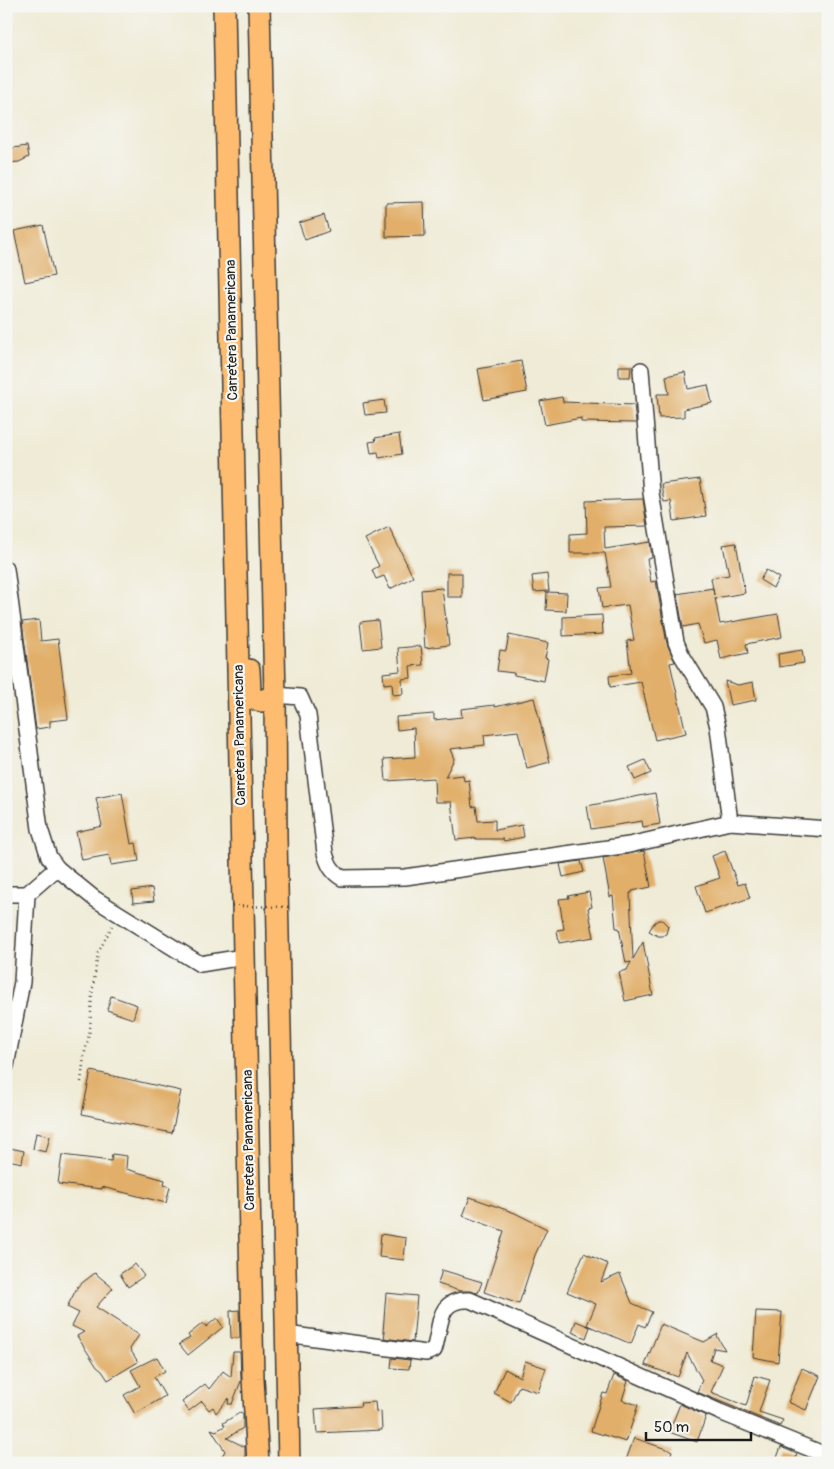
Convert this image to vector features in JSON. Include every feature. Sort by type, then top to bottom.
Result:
[{"type":"highway","name":"Carretera Panamericana","points":[[224,6],[253,1379],[258,1463]]},
{"type":"highway","points":[[259,6],[290,1463]]},
{"type":"highway","points":[[235,536],[242,567],[251,696],[258,701],[275,695]]},
{"type":"highway","points":[[239,733],[244,711],[252,706],[260,706],[264,722],[266,806],[269,821],[276,837]]},
{"type":"street","points":[[641,370],[651,493],[676,642],[681,654],[713,707],[718,727],[730,822]]},
{"type":"street","points":[[6,569],[40,829],[49,857],[57,868],[95,899],[200,964],[244,957]]},
{"type":"street","points":[[275,695],[300,697],[308,715],[325,852],[328,864],[342,878],[405,877],[629,846],[730,822],[828,829]]},
{"type":"street","points":[[6,894],[27,894],[57,868]]},
{"type":"street","points":[[6,1066],[22,982],[27,894]]},
{"type":"street","points":[[286,1334],[426,1354],[434,1350],[443,1310],[451,1302],[470,1300],[720,1412],[828,1456]]},
{"type":"path","points":[[232,906],[290,906]]},
{"type":"path","points":[[81,1082],[90,1030],[92,994],[98,953],[118,913]]},
{"type":"building","points":[[27,146],[29,157],[19,162],[6,163],[6,149]]},
{"type":"building","points":[[424,202],[425,236],[386,237],[386,203]]},
{"type":"building","points":[[324,215],[329,231],[305,240],[299,223]]},
{"type":"building","points":[[43,225],[54,276],[25,282],[14,231]]},
{"type":"building","points":[[521,361],[527,392],[484,400],[478,369]]},
{"type":"building","points":[[619,366],[631,366],[630,377],[619,377]]},
{"type":"building","points":[[685,372],[688,389],[708,385],[712,403],[684,409],[684,417],[659,418],[657,394],[669,394],[666,376]]},
{"type":"building","points":[[562,397],[563,402],[634,405],[636,423],[581,422],[581,418],[545,425],[540,401]]},
{"type":"building","points":[[384,400],[386,413],[365,415],[363,403]]},
{"type":"building","points":[[399,434],[402,454],[379,458],[378,452],[371,453],[369,442],[376,441],[375,438]]},
{"type":"building","points":[[700,479],[706,516],[674,521],[671,501],[664,502],[661,484]]},
{"type":"building","points":[[643,499],[647,526],[604,527],[605,549],[650,542],[652,558],[647,559],[651,582],[656,581],[667,644],[675,662],[670,663],[686,733],[655,740],[641,682],[610,687],[609,676],[631,673],[627,641],[634,640],[628,605],[602,608],[599,588],[611,587],[605,553],[570,553],[570,534],[587,533],[586,501]]},
{"type":"building","points":[[389,527],[413,577],[390,589],[384,576],[376,579],[372,570],[379,566],[365,539]]},
{"type":"building","points":[[736,543],[745,593],[715,598],[720,624],[778,614],[782,637],[746,644],[748,653],[721,659],[717,640],[704,643],[698,624],[683,627],[677,594],[713,588],[711,578],[729,575],[723,545]]},
{"type":"building","points":[[766,570],[779,578],[773,588],[760,580]]},
{"type":"building","points":[[447,573],[462,573],[462,597],[447,597]]},
{"type":"building","points":[[547,574],[549,591],[534,592],[532,576]]},
{"type":"building","points":[[442,588],[449,645],[425,648],[421,590]]},
{"type":"building","points":[[547,592],[567,593],[566,611],[546,610]]},
{"type":"building","points":[[602,615],[603,634],[563,636],[563,617]]},
{"type":"building","points":[[39,620],[41,641],[58,639],[68,719],[50,721],[50,727],[36,729],[22,622]]},
{"type":"building","points":[[378,620],[381,647],[363,649],[360,622]]},
{"type":"building","points":[[509,635],[548,643],[545,658],[548,659],[544,681],[514,675],[514,673],[497,671],[500,650],[506,651]]},
{"type":"building","points":[[421,646],[423,665],[410,666],[411,678],[402,679],[403,694],[393,695],[392,683],[384,684],[383,673],[400,671],[398,648]]},
{"type":"building","points":[[802,650],[804,663],[779,667],[778,654]]},
{"type":"building","points":[[725,681],[738,685],[753,682],[756,700],[730,705]]},
{"type":"building","points":[[534,698],[550,762],[527,768],[518,731],[484,735],[485,745],[450,749],[454,759],[445,777],[463,775],[464,781],[469,780],[472,807],[476,806],[478,821],[495,820],[495,830],[522,825],[524,837],[504,841],[503,839],[476,838],[456,840],[451,802],[435,802],[434,778],[386,781],[384,759],[415,757],[414,728],[397,730],[396,717],[434,714],[434,720],[462,717],[461,709],[495,705],[495,707]]},
{"type":"building","points":[[645,760],[651,773],[635,780],[629,767]]},
{"type":"building","points":[[122,793],[131,844],[136,843],[139,861],[111,865],[109,855],[82,860],[76,832],[102,826],[96,798]]},
{"type":"building","points":[[655,793],[660,824],[643,827],[642,821],[591,829],[587,806]]},
{"type":"building","points":[[644,851],[651,887],[630,893],[633,959],[643,942],[653,995],[625,1001],[619,972],[627,970],[631,962],[626,963],[619,928],[616,928],[613,896],[610,897],[603,858]]},
{"type":"building","points":[[725,851],[738,885],[745,883],[750,898],[705,913],[696,886],[720,878],[712,856]]},
{"type":"building","points":[[581,861],[584,872],[563,877],[560,864]]},
{"type":"building","points":[[152,888],[154,901],[133,903],[132,891]]},
{"type":"building","points":[[589,892],[592,907],[588,908],[594,937],[559,943],[557,930],[564,929],[559,899]]},
{"type":"building","points":[[658,920],[662,920],[668,926],[666,934],[662,936],[649,931]]},
{"type":"building","points":[[111,996],[137,1005],[133,1019],[107,1010]]},
{"type":"building","points":[[91,1071],[181,1091],[172,1133],[82,1114]]},
{"type":"building","points":[[36,1133],[50,1136],[46,1152],[33,1149]]},
{"type":"building","points":[[10,1148],[24,1151],[22,1163],[8,1160]]},
{"type":"building","points":[[112,1154],[127,1156],[126,1169],[165,1180],[164,1185],[170,1187],[166,1203],[102,1187],[102,1189],[58,1184],[62,1155],[111,1161]]},
{"type":"building","points":[[470,1197],[515,1213],[547,1229],[535,1255],[519,1304],[484,1292],[504,1231],[463,1216]]},
{"type":"building","points":[[381,1234],[406,1238],[404,1260],[379,1257]]},
{"type":"building","points":[[584,1253],[608,1264],[601,1282],[620,1274],[632,1303],[652,1312],[645,1327],[639,1324],[631,1344],[587,1325],[596,1304],[567,1292]]},
{"type":"building","points":[[135,1264],[144,1276],[128,1287],[120,1274]]},
{"type":"building","points":[[442,1270],[482,1282],[478,1293],[460,1291],[438,1284]]},
{"type":"building","points":[[95,1273],[113,1288],[96,1307],[139,1335],[130,1349],[138,1362],[108,1380],[97,1367],[77,1336],[84,1332],[72,1326],[79,1313],[67,1307],[78,1286]]},
{"type":"building","points":[[386,1293],[417,1296],[413,1342],[384,1338]]},
{"type":"building","points":[[239,1310],[240,1338],[231,1338],[230,1311]]},
{"type":"building","points":[[756,1311],[782,1312],[778,1362],[753,1357]]},
{"type":"building","points":[[217,1318],[223,1327],[188,1355],[179,1344],[190,1338],[188,1335],[203,1323],[206,1327]]},
{"type":"building","points":[[576,1321],[590,1327],[586,1338],[572,1332]]},
{"type":"building","points":[[661,1324],[704,1342],[718,1334],[717,1336],[725,1350],[714,1348],[710,1360],[723,1365],[711,1392],[746,1406],[755,1376],[770,1380],[759,1412],[783,1420],[780,1426],[697,1392],[702,1380],[687,1353],[678,1377],[645,1365]]},
{"type":"building","points":[[233,1352],[240,1352],[241,1381],[232,1404],[228,1404],[229,1398],[216,1413],[213,1407],[209,1410],[202,1401],[189,1411],[182,1402],[205,1384],[209,1389],[223,1371],[231,1377]]},
{"type":"building","points":[[157,1357],[165,1371],[154,1377],[165,1396],[135,1414],[124,1395],[140,1386],[131,1370]]},
{"type":"building","points":[[392,1358],[410,1360],[409,1369],[391,1368]]},
{"type":"building","points":[[525,1361],[546,1368],[538,1392],[519,1386],[511,1402],[494,1393],[505,1369],[520,1377]]},
{"type":"building","points":[[802,1368],[820,1376],[806,1410],[788,1402]]},
{"type":"building","points":[[614,1375],[628,1381],[622,1400],[638,1405],[626,1442],[591,1431],[603,1393],[607,1394]]},
{"type":"building","points":[[375,1402],[376,1412],[381,1411],[382,1430],[317,1433],[315,1409],[361,1406],[360,1403]]},
{"type":"building","points":[[680,1404],[706,1416],[697,1442],[669,1432]]},
{"type":"building","points":[[241,1412],[243,1415],[243,1428],[227,1438],[245,1447],[245,1458],[242,1463],[230,1463],[221,1458],[225,1451],[211,1429],[216,1431],[225,1426],[223,1423]]},
{"type":"building","points":[[634,1438],[672,1451],[668,1463],[625,1463]]},
{"type":"building","points":[[781,1447],[797,1454],[794,1463],[775,1463]]}]
